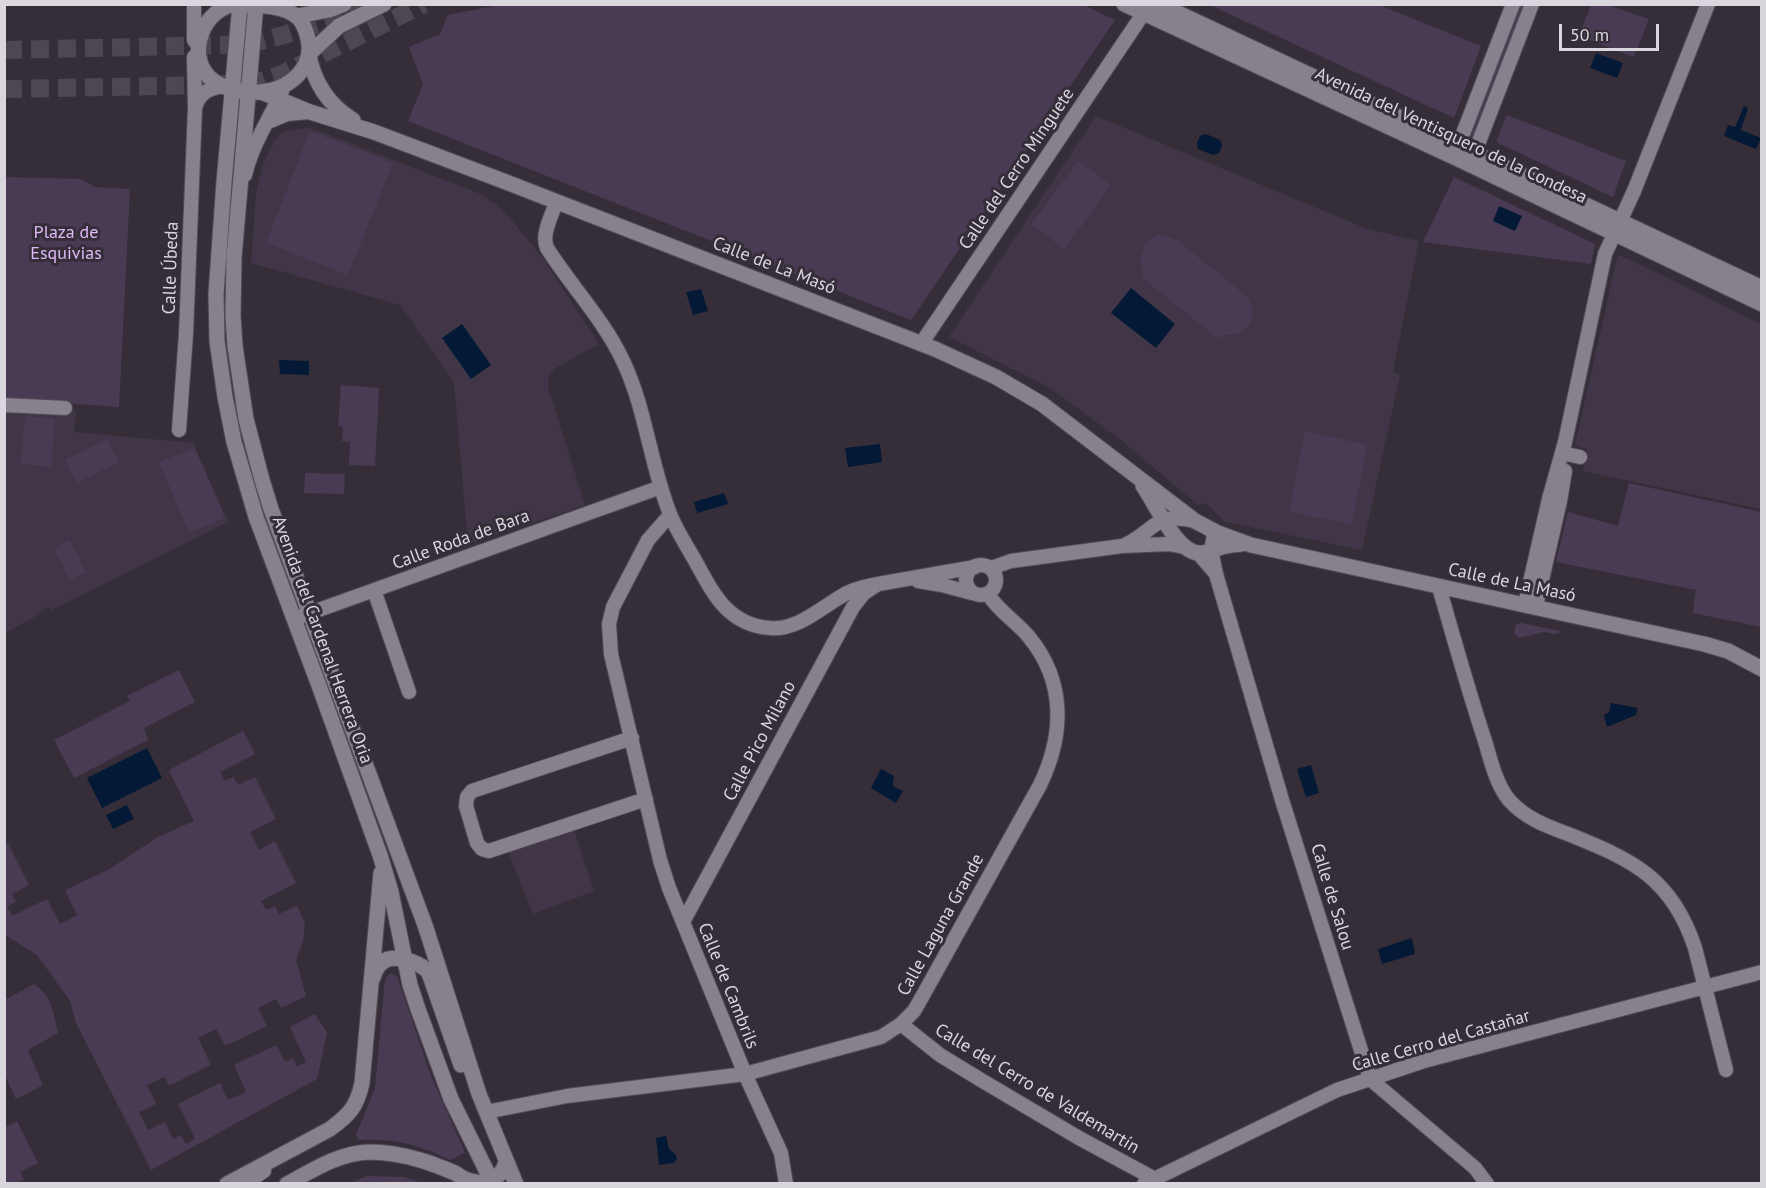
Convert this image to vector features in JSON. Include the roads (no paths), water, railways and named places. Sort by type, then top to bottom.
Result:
[{"type":"main road","points":[[255,92],[228,88],[209,77],[205,71],[199,50],[204,27],[213,15],[220,9],[232,5],[293,10],[328,10],[344,4]]},
{"type":"main road","points":[[309,54],[339,26],[384,4]]},
{"type":"main road","name":"Avenida del Ventisquero de la Condesa","points":[[1124,4],[1147,9],[1464,154],[1760,297]]},
{"type":"main road","name":"Avenida del Cardenal Herrera Oria","points":[[246,5],[228,88],[218,269],[217,341],[225,397],[242,473],[256,516],[380,855],[391,892],[418,1009],[442,1078],[492,1182]]},
{"type":"main road","name":"Avenida del Cardenal Herrera Oria","points":[[246,5],[255,92],[234,256],[235,346],[242,396],[262,480],[426,928],[479,1094],[516,1184]]},
{"type":"main road","name":"Avenida del Ventisquero de la Condesa","points":[[1167,6],[1464,154]]},
{"type":"main road","points":[[293,10],[306,29],[309,54]]},
{"type":"main road","name":"Avenida del Cardenal Herrera Oria","points":[[282,93],[302,72],[309,54]]},
{"type":"main road","name":"Calle de La Masó","points":[[309,54],[315,77],[330,101],[351,119],[374,132]]},
{"type":"main road","name":"Calle de La Masó","points":[[255,92],[282,93],[310,112],[374,132],[556,202],[921,344],[996,377],[1042,404],[1138,479],[1211,530],[1251,545],[1704,644],[1728,651],[1761,669]]},
{"type":"main road","name":"Calle de La Masó","points":[[1138,479],[1148,492],[1161,520],[1193,548],[1251,545]]},
{"type":"main road","points":[[227,1184],[330,1129],[354,1108],[362,1083],[380,890],[380,855]]},
{"type":"main road","points":[[371,990],[375,971],[389,959],[405,960],[423,966],[429,973],[455,1053],[471,1085],[479,1094]]},
{"type":"main road","points":[[287,1184],[328,1162],[347,1155],[367,1152],[404,1155],[471,1181],[492,1182],[504,1169],[506,1161]]},
{"type":"street","name":"Calle Úbeda","points":[[179,430],[187,322],[195,108],[194,57],[199,50],[194,40],[194,4]]},
{"type":"street","points":[[223,4],[232,5]]},
{"type":"street","points":[[1464,154],[1514,4]]},
{"type":"street","points":[[1464,154],[1532,4]]},
{"type":"street","points":[[1531,605],[1544,546],[1570,455],[1603,262],[1708,4]]},
{"type":"street","points":[[1147,9],[1162,13],[1167,6]]},
{"type":"street","name":"Calle del Cerro Minguete","points":[[921,344],[1147,9]]},
{"type":"street","points":[[195,108],[204,92],[228,88]]},
{"type":"street","name":"Avenida del Cardenal Herrera Oria","points":[[239,206],[246,170],[257,140],[282,93]]},
{"type":"street","name":"Calle de La Masó","points":[[268,122],[287,114],[310,112]]},
{"type":"street","points":[[556,202],[545,235],[545,243],[550,254],[608,333],[623,361],[633,384],[670,514],[723,607],[751,625],[776,628],[790,625],[846,593],[883,583],[983,565],[991,568],[996,582],[992,591],[977,595],[930,583],[908,581],[883,583]]},
{"type":"street","points":[[4,405],[65,408]]},
{"type":"street","name":"Calle Roda de Bara","points":[[294,619],[661,487]]},
{"type":"street","name":"Calle de Cambrils","points":[[670,514],[648,540],[619,594],[610,616],[611,654],[660,860],[745,1074],[781,1153],[786,1184]]},
{"type":"street","points":[[1122,546],[1161,520],[1176,518],[1195,521]]},
{"type":"street","points":[[1193,548],[1180,530],[1189,522],[1195,521]]},
{"type":"street","points":[[991,568],[1011,561],[1122,546],[1169,544],[1193,548],[1214,536],[1211,530]]},
{"type":"street","name":"Calle de Salou","points":[[1193,548],[1216,574],[1282,800],[1370,1079]]},
{"type":"street","points":[[972,593],[966,584],[966,579],[970,570],[975,567]]},
{"type":"street","name":"Calle Pico Milano","points":[[683,922],[852,610],[864,593],[883,583]]},
{"type":"street","points":[[1439,587],[1471,701],[1503,792],[1525,814],[1620,857],[1659,884],[1676,903],[1689,929],[1706,986],[1726,1070]]},
{"type":"street","points":[[374,590],[408,692]]},
{"type":"street","points":[[821,609],[833,608],[845,613],[852,610],[853,600],[846,593]]},
{"type":"street","name":"Calle Laguna Grande","points":[[486,1112],[567,1096],[745,1074],[881,1037],[901,1024],[914,1011],[1040,785],[1058,733],[1057,701],[1046,660],[1029,636],[987,594]]},
{"type":"street","points":[[632,738],[472,791],[467,797],[466,806],[477,843],[482,849],[489,851],[646,799]]},
{"type":"street","name":"Calle Cerro del Castañar","points":[[1150,1182],[1337,1090],[1424,1061],[1761,972]]},
{"type":"street","name":"Calle del Cerro de Valdemartín","points":[[901,1024],[940,1055],[1150,1182]]},
{"type":"street","points":[[1370,1079],[1475,1168],[1487,1184]]},
{"type":"street","points":[[245,1184],[297,1147]]},
{"type":"water","points":[[1596,53],[1623,63],[1617,78],[1590,68]]},
{"type":"water","points":[[1744,106],[1748,108],[1741,130],[1761,138],[1756,149],[1724,136],[1728,125],[1735,127]]},
{"type":"water","points":[[1206,134],[1220,140],[1222,146],[1219,153],[1213,155],[1198,149],[1197,143],[1200,136]]},
{"type":"water","points":[[1499,206],[1522,216],[1515,231],[1493,221]]},
{"type":"water","points":[[1131,288],[1175,324],[1156,348],[1111,313]]},
{"type":"water","points":[[701,289],[708,311],[693,315],[686,292]]},
{"type":"water","points":[[462,324],[491,365],[471,379],[442,338]]},
{"type":"water","points":[[279,360],[309,361],[309,375],[280,374]]},
{"type":"water","points":[[880,444],[882,462],[848,467],[845,448]]},
{"type":"water","points":[[724,493],[728,504],[697,513],[694,502]]},
{"type":"water","points":[[1611,703],[1638,708],[1636,715],[1607,727],[1604,715],[1609,712]]},
{"type":"water","points":[[147,748],[162,778],[102,808],[87,778]]},
{"type":"water","points":[[1311,765],[1319,793],[1306,797],[1297,769]]},
{"type":"water","points":[[881,769],[894,776],[894,787],[903,791],[896,803],[871,788]]},
{"type":"water","points":[[127,805],[134,819],[113,829],[106,815]]},
{"type":"water","points":[[1412,938],[1415,954],[1382,964],[1378,949]]},
{"type":"water","points":[[666,1136],[669,1149],[677,1159],[673,1163],[659,1165],[656,1138]]},
{"type":"tunnel","points":[[4,50],[225,45],[261,41],[333,19],[363,4]]},
{"type":"tunnel","points":[[4,89],[211,85],[261,81],[282,74],[424,4]]},
{"type":"park label","name":"Plaza de Esquivias","points":[[66,243]]}]
